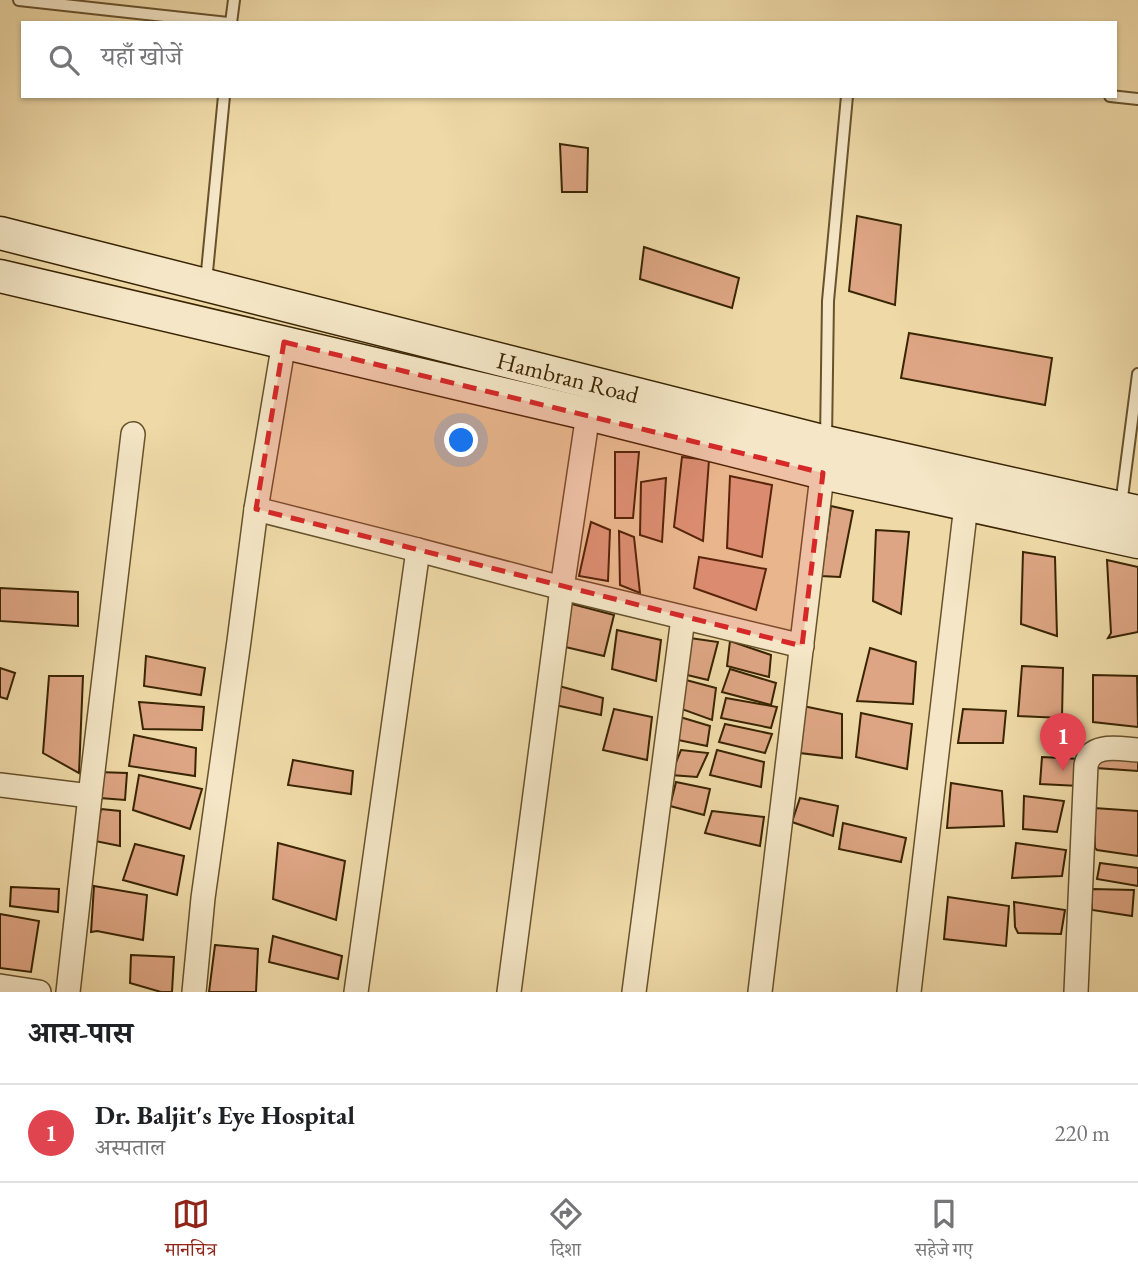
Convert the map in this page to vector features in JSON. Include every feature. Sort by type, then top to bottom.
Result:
[{"type":"main road","name":"Hambran Road","points":[[0,233],[826,442],[1128,524]]},
{"type":"main road","name":"Hambran Road","points":[[0,276],[966,505],[1128,524]]},
{"type":"street","points":[[194,992],[203,898],[256,509],[284,342]]},
{"type":"street","points":[[509,992],[562,588],[588,414]]},
{"type":"street","points":[[68,992],[133,434]]},
{"type":"street","points":[[760,992],[826,442]]},
{"type":"street","points":[[909,992],[966,505]]},
{"type":"street","points":[[256,509],[562,588],[802,646]]},
{"type":"street","points":[[356,992],[418,550]]},
{"type":"street","points":[[634,992],[683,618]]},
{"type":"street","points":[[1076,992],[1088,758],[1093,752],[1102,749],[1138,750]]},
{"type":"street","points":[[0,785],[90,796]]},
{"type":"street","points":[[0,986],[39,992]]},
{"type":"lane","points":[[19,0],[212,21]]},
{"type":"lane","points":[[230,21],[234,0]]},
{"type":"lane","points":[[1117,97],[1138,99]]},
{"type":"lane","points":[[205,285],[224,98]]},
{"type":"lane","points":[[826,442],[828,301],[847,98]]},
{"type":"lane","points":[[1128,524],[1138,374]]},
{"type":"highlighted area","points":[[284,342],[823,473],[802,646],[256,509]]},
{"type":"building","points":[[560,144],[588,148],[587,192],[562,192]]},
{"type":"building","points":[[857,216],[901,225],[895,305],[849,291]]},
{"type":"building","points":[[644,247],[739,278],[732,308],[640,279]]},
{"type":"building","points":[[909,333],[1052,358],[1045,405],[901,378]]},
{"type":"building","points":[[615,452],[639,452],[633,518],[615,518]]},
{"type":"building","points":[[682,457],[709,460],[703,541],[674,527]]},
{"type":"building","points":[[730,476],[772,485],[762,557],[727,548]]},
{"type":"building","points":[[666,478],[662,542],[640,535],[641,482]]},
{"type":"building","points":[[831,506],[853,511],[840,577],[821,576]]},
{"type":"building","points":[[591,522],[610,530],[608,581],[579,576]]},
{"type":"building","points":[[876,530],[909,532],[901,614],[873,601]]},
{"type":"building","points":[[619,531],[634,537],[640,593],[620,585]]},
{"type":"building","points":[[1023,552],[1055,557],[1057,636],[1021,624]]},
{"type":"building","points":[[699,557],[766,569],[756,610],[694,588]]},
{"type":"building","points":[[1107,560],[1138,567],[1138,632],[1108,638],[1111,633]]},
{"type":"building","points":[[0,588],[78,592],[78,626],[0,621]]},
{"type":"building","points":[[568,603],[614,615],[604,656],[561,646]]},
{"type":"building","points":[[617,630],[661,640],[656,681],[612,669]]},
{"type":"building","points":[[690,638],[718,642],[708,680],[683,674]]},
{"type":"building","points":[[730,641],[771,655],[769,677],[727,666]]},
{"type":"building","points":[[870,648],[916,662],[913,704],[857,701]]},
{"type":"building","points":[[146,656],[205,668],[201,695],[144,686]]},
{"type":"building","points":[[1022,666],[1063,668],[1062,718],[1018,716]]},
{"type":"building","points":[[0,668],[15,673],[7,699],[0,697]]},
{"type":"building","points":[[730,669],[776,683],[771,705],[722,692]]},
{"type":"building","points":[[1093,675],[1137,676],[1138,727],[1093,722]]},
{"type":"building","points":[[49,676],[83,676],[79,773],[43,753]]},
{"type":"building","points":[[686,680],[716,688],[712,720],[676,707]]},
{"type":"building","points":[[559,686],[603,698],[601,715],[555,705]]},
{"type":"building","points":[[726,698],[777,707],[771,728],[721,718]]},
{"type":"building","points":[[139,702],[204,707],[202,730],[143,729]]},
{"type":"building","points":[[803,706],[842,714],[842,758],[800,753]]},
{"type":"building","points":[[614,709],[652,717],[647,760],[603,750]]},
{"type":"building","points":[[963,709],[1006,711],[1003,743],[958,743]]},
{"type":"building","points":[[861,713],[912,724],[907,769],[856,757]]},
{"type":"building","points":[[680,717],[710,726],[707,746],[678,740]]},
{"type":"building","points":[[725,724],[772,734],[765,753],[719,742]]},
{"type":"building","points":[[134,735],[196,748],[195,776],[129,766]]},
{"type":"building","points":[[681,750],[708,753],[697,777],[671,775]]},
{"type":"building","points":[[717,750],[764,762],[761,787],[710,775]]},
{"type":"building","points":[[1100,756],[1138,757],[1138,771],[1096,768]]},
{"type":"building","points":[[1042,757],[1080,759],[1079,786],[1040,784]]},
{"type":"building","points":[[293,760],[353,771],[351,794],[288,785]]},
{"type":"building","points":[[98,772],[127,773],[125,800],[100,798]]},
{"type":"building","points":[[139,775],[202,789],[190,829],[133,810]]},
{"type":"building","points":[[676,782],[710,789],[704,815],[670,806]]},
{"type":"building","points":[[951,783],[1002,791],[1004,826],[947,828]]},
{"type":"building","points":[[1024,796],[1064,801],[1057,832],[1023,829]]},
{"type":"building","points":[[800,798],[838,806],[833,836],[792,822]]},
{"type":"building","points":[[1094,808],[1138,811],[1138,856],[1095,848]]},
{"type":"building","points":[[101,809],[120,811],[120,846],[95,841]]},
{"type":"building","points":[[712,811],[764,817],[760,846],[705,833]]},
{"type":"building","points":[[843,823],[906,838],[901,862],[839,849]]},
{"type":"building","points":[[278,843],[345,861],[336,920],[273,899]]},
{"type":"building","points":[[1016,843],[1066,850],[1062,876],[1012,878]]},
{"type":"building","points":[[135,844],[184,856],[177,895],[123,880]]},
{"type":"building","points":[[1100,863],[1138,868],[1138,886],[1097,879]]},
{"type":"building","points":[[94,886],[147,895],[143,940],[91,932]]},
{"type":"building","points":[[11,887],[59,889],[58,912],[10,906]]},
{"type":"building","points":[[1092,889],[1134,890],[1132,916],[1092,910]]},
{"type":"building","points":[[948,897],[1009,906],[1006,946],[944,939]]},
{"type":"building","points":[[1014,902],[1065,910],[1061,934],[1018,933],[1015,927]]},
{"type":"building","points":[[0,914],[39,921],[31,972],[0,968]]},
{"type":"building","points":[[273,936],[342,956],[338,979],[269,962]]},
{"type":"building","points":[[215,945],[258,949],[256,992],[209,992]]},
{"type":"building","points":[[131,955],[174,957],[172,992],[161,992],[130,983]]},
{"type":"place","name":"Dr. Baljit's Eye Hospital","points":[[1063,771]]}]
